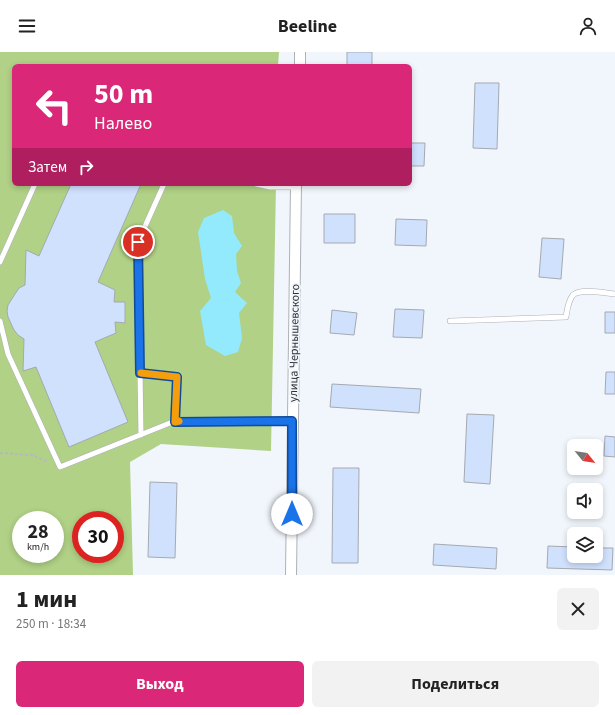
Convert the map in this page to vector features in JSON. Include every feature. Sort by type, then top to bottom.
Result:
[{"type":"street","points":[[300,52],[300,64]]},
{"type":"street","name":"улица Чернышевского","points":[[291,575],[296,186]]},
{"type":"lane","points":[[0,262],[34,186]]},
{"type":"lane","points":[[141,435],[138,242],[163,186]]},
{"type":"lane","points":[[265,186],[283,186]]},
{"type":"lane","points":[[450,321],[566,317],[568,304],[573,295],[582,291],[615,294]]},
{"type":"lane","points":[[0,321],[8,354],[60,467],[175,422],[292,421]]},
{"type":"lane","points":[[140,373],[177,377],[175,422]]},
{"type":"path","points":[[0,454],[32,455],[60,467]]},
{"type":"green space","points":[[0,52],[279,52],[278,64],[12,64],[12,186],[276,186],[271,451],[161,444],[130,462],[133,575],[0,575]]},
{"type":"water","points":[[223,210],[232,216],[234,233],[242,246],[236,254],[237,271],[241,283],[235,292],[247,303],[239,313],[242,338],[238,352],[225,356],[206,345],[200,311],[211,298],[205,279],[198,232],[204,218]]},
{"type":"building","points":[[347,52],[372,52],[372,64],[347,64]]},
{"type":"building","points":[[475,83],[499,83],[497,149],[473,148]]},
{"type":"building","points":[[412,143],[425,143],[424,166],[412,166]]},
{"type":"building","points":[[70,186],[140,186],[98,282],[115,290],[114,302],[125,302],[125,323],[115,322],[116,333],[95,342],[128,422],[69,447],[36,367],[23,371],[24,339],[14,330],[7,311],[8,305],[19,288],[25,285],[26,250],[39,256]]},
{"type":"building","points":[[324,214],[355,214],[355,243],[324,243]]},
{"type":"building","points":[[396,219],[427,220],[426,246],[395,245]]},
{"type":"building","points":[[542,238],[564,239],[561,279],[539,277]]},
{"type":"building","points":[[395,309],[424,310],[422,338],[393,337]]},
{"type":"building","points":[[332,310],[357,313],[354,335],[330,333]]},
{"type":"building","points":[[605,312],[615,312],[615,333],[605,333]]},
{"type":"building","points":[[606,372],[615,372],[615,394],[605,394]]},
{"type":"building","points":[[332,384],[421,389],[419,413],[330,407]]},
{"type":"building","points":[[467,414],[494,415],[490,484],[464,482]]},
{"type":"building","points":[[605,436],[615,437],[615,457],[604,456]]},
{"type":"building","points":[[333,468],[359,468],[358,563],[332,563]]},
{"type":"building","points":[[150,482],[177,483],[175,558],[148,557]]},
{"type":"building","points":[[434,544],[497,548],[496,569],[433,565]]},
{"type":"building","points":[[548,546],[567,547],[567,563],[603,563],[603,548],[613,548],[612,570],[547,568]]},
{"type":"slow traffic","points":[[141,373],[177,377],[175,422],[179,421]]},
{"type":"route","points":[[138,242],[140,373],[177,377],[175,422],[292,421],[292,514]]}]
